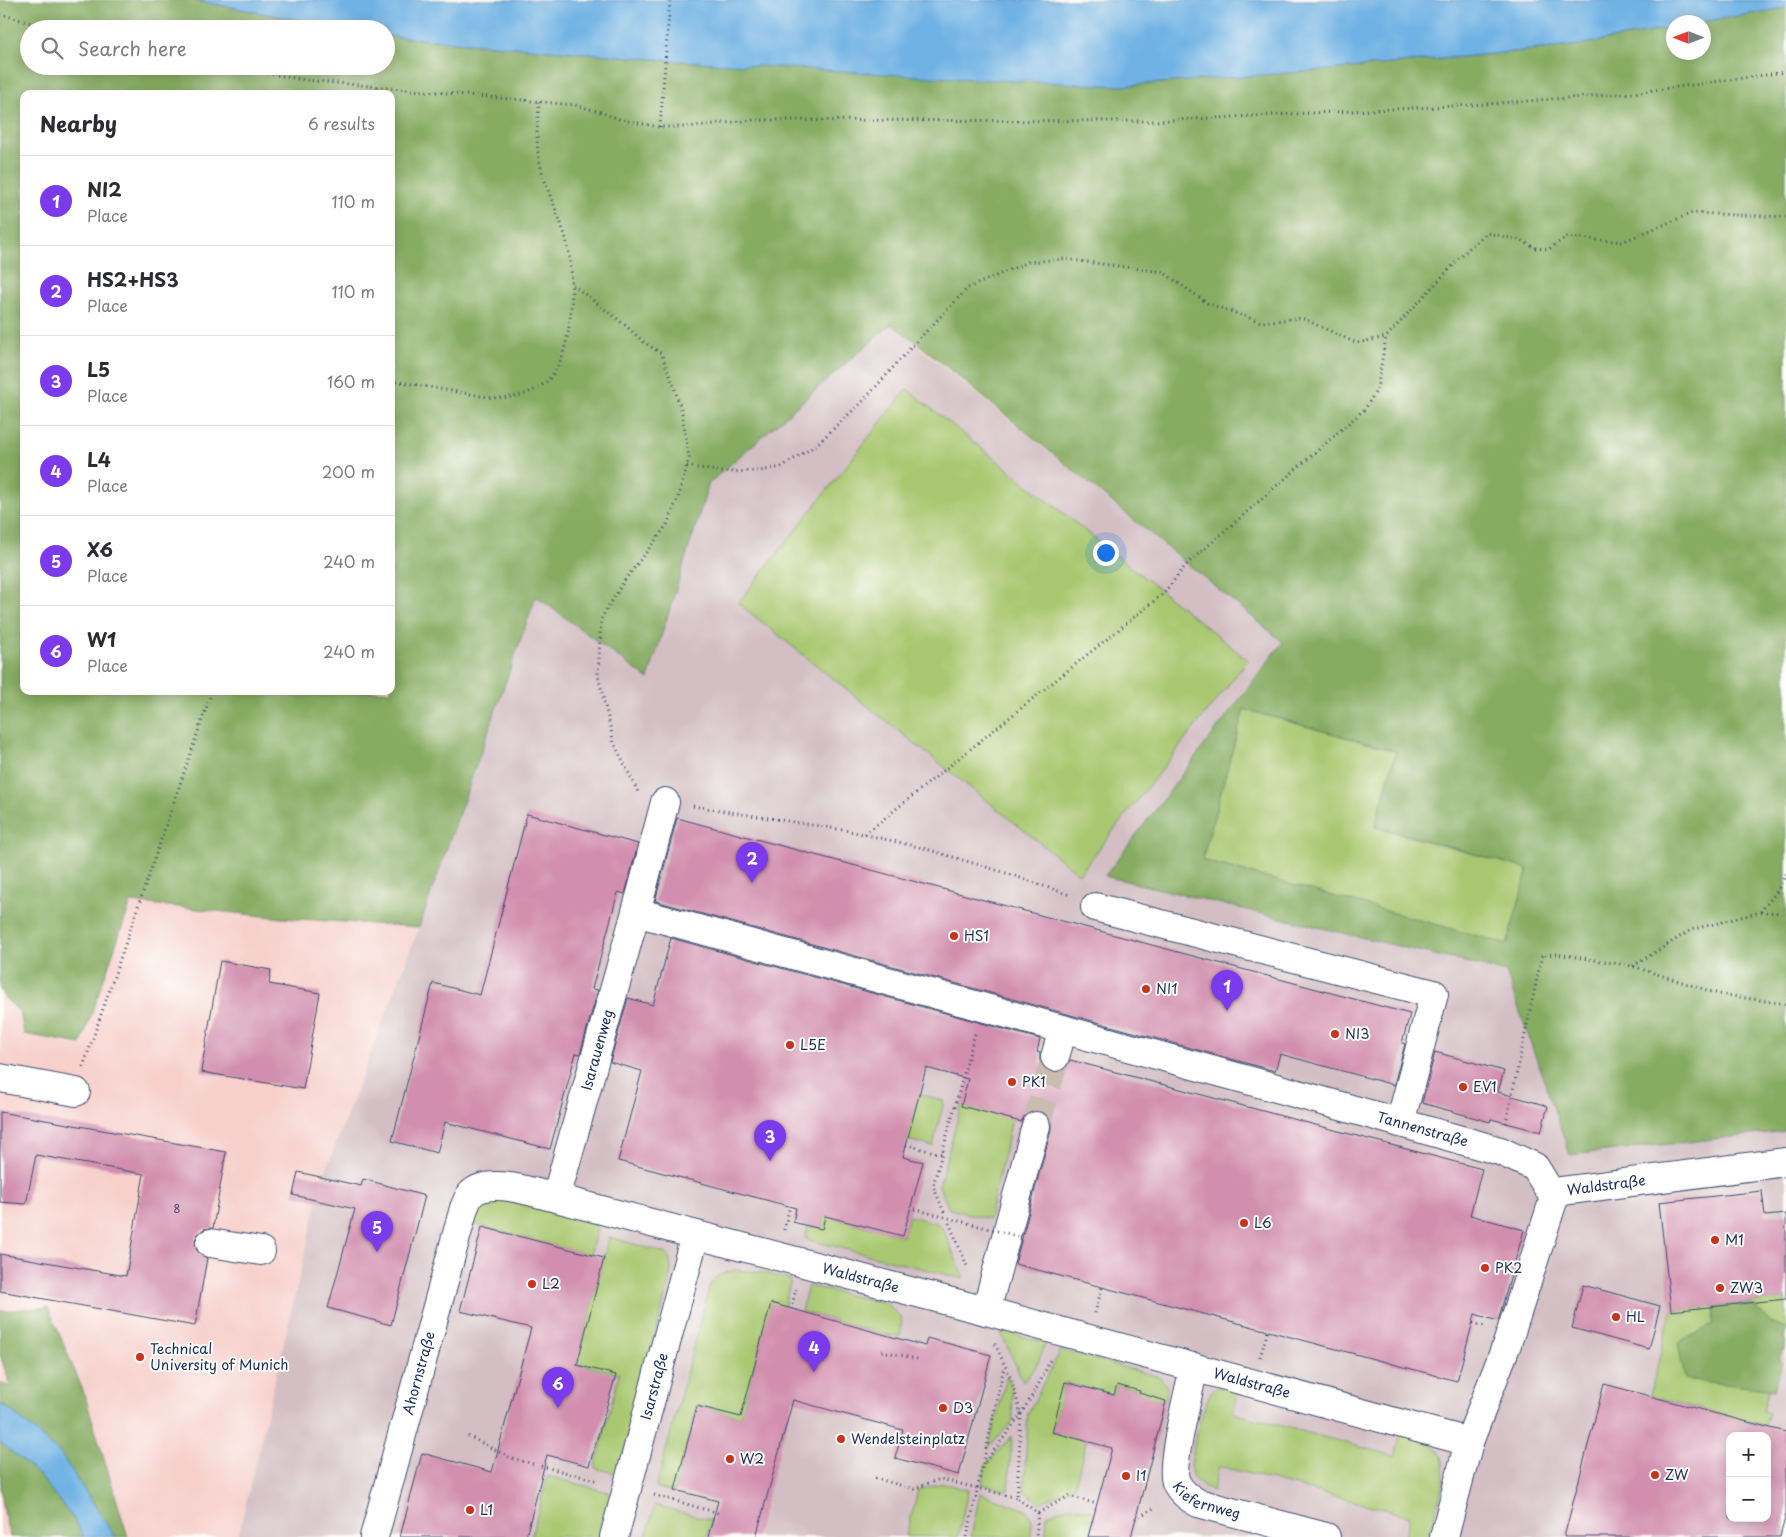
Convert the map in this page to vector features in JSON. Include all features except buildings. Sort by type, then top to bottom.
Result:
[{"type":"street","name":"Isarauenweg","points":[[556,1198],[662,815]]},
{"type":"street","points":[[1095,906],[1434,994],[1400,1123]]},
{"type":"street","name":"Tannenstraße","points":[[636,912],[1500,1151],[1534,1167],[1554,1198]]},
{"type":"street","points":[[1055,1057],[1063,1029]]},
{"type":"street","points":[[0,1078],[76,1092]]},
{"type":"street","points":[[986,1311],[1010,1234],[1036,1126]]},
{"type":"street","name":"Waldstraße","points":[[556,1198],[986,1311],[1469,1442],[1507,1344],[1554,1198],[1562,1191],[1786,1162]]},
{"type":"street","name":"Ahornstraße","points":[[374,1537],[464,1208],[471,1194],[485,1186],[505,1186],[556,1198]]},
{"type":"street","name":"Isarstraße","points":[[614,1537],[695,1235]]},
{"type":"street","points":[[210,1243],[261,1251]]},
{"type":"street","name":"Kiefernweg","points":[[1194,1367],[1174,1462],[1175,1481],[1179,1488],[1184,1494],[1198,1503],[1326,1537]]},
{"type":"street","points":[[1444,1537],[1469,1442]]},
{"type":"path","points":[[660,126],[670,0]]},
{"type":"path","points":[[0,14],[21,20]]},
{"type":"path","points":[[277,75],[304,80],[585,107],[622,120],[660,126],[686,126],[752,120],[1154,121],[1472,105],[1615,95],[1786,72]]},
{"type":"path","points":[[395,382],[493,398],[508,398],[536,390],[557,369],[570,318],[573,285],[566,239],[540,163],[537,139],[538,102]]},
{"type":"path","points":[[865,834],[1164,593],[1187,564],[1365,409],[1377,389],[1386,337],[1470,247],[1487,233],[1524,242],[1534,248],[1549,249],[1567,237],[1622,242],[1692,213],[1786,217]]},
{"type":"path","points":[[687,466],[722,472],[760,471],[781,467],[815,446],[864,400],[968,288],[1028,262],[1064,259],[1162,272],[1207,303],[1261,322],[1302,318],[1356,343],[1386,337]]},
{"type":"path","points":[[573,285],[625,325],[646,344],[661,353],[682,413],[689,458],[678,498],[667,525],[624,581],[601,619],[598,675],[614,743],[662,815],[850,831],[865,834],[923,848],[1006,873],[1072,895],[1095,906]]},
{"type":"path","points":[[76,1092],[85,1057],[211,695]]},
{"type":"path","points":[[1760,912],[1776,892],[1786,874]]},
{"type":"path","points":[[1632,966],[1690,930],[1760,912],[1786,913]]},
{"type":"path","points":[[1500,1151],[1542,955],[1557,954],[1632,966],[1719,994],[1760,1002],[1786,1004]]},
{"type":"path","points":[[944,1212],[933,1186],[982,1007]]},
{"type":"path","points":[[906,1145],[942,1154]]},
{"type":"path","points":[[783,1231],[790,1206]]},
{"type":"path","points":[[910,1208],[1010,1234]]},
{"type":"path","points":[[948,1223],[970,1271]]},
{"type":"path","points":[[791,1309],[797,1286]]},
{"type":"path","points":[[1094,1318],[1102,1287]]},
{"type":"path","points":[[1258,1363],[1268,1331]]},
{"type":"path","points":[[992,1338],[1012,1381],[1021,1415],[1017,1498]]},
{"type":"path","points":[[882,1351],[921,1360]]},
{"type":"path","points":[[984,1464],[1021,1415],[1046,1371],[1053,1352]]},
{"type":"path","points":[[967,1537],[1005,1365]]},
{"type":"path","points":[[468,1436],[511,1458],[533,1464]]},
{"type":"path","points":[[875,1478],[914,1489],[940,1479],[978,1487],[1017,1498],[1038,1513]]},
{"type":"path","points":[[649,1502],[651,1494]]},
{"type":"path","points":[[1038,1513],[1069,1496],[1097,1504]]},
{"type":"path","points":[[1136,1520],[1154,1508]]},
{"type":"path","points":[[1036,1537],[1038,1513]]},
{"type":"shaded area","points":[[891,324],[1283,642],[1105,876],[1506,972],[1570,1155],[1786,1131],[1786,1537],[238,1537],[323,1177],[419,927],[536,596],[648,679],[709,483]]},
{"type":"shaded area","name":"Technical University of Munich","points":[[0,884],[121,887],[419,927],[323,1177],[238,1537],[0,1537]]},
{"type":"green space","points":[[0,0],[192,0],[299,20],[20,20],[20,75],[395,75],[395,37],[666,60],[1121,86],[1339,69],[1573,46],[1666,29],[1666,60],[1711,60],[1711,20],[1786,8],[1786,1131],[1570,1155],[1506,972],[1105,876],[1283,642],[916,342],[891,324],[709,483],[648,679],[536,596],[419,927],[282,918],[131,902],[81,1044],[24,1034],[20,1012],[5,998],[0,990]],"holes":[[[1244,709],[1396,751],[1375,826],[1528,869],[1507,944],[1202,860]]]},
{"type":"green space","points":[[907,389],[1248,660],[1079,874],[738,603]]},
{"type":"green space","points":[[1243,709],[1396,751],[1375,827],[1528,869],[1507,945],[1202,860]]},
{"type":"green space","points":[[919,1094],[944,1101],[933,1146],[907,1140]]},
{"type":"green space","points":[[961,1106],[1012,1119],[989,1219],[949,1209],[939,1186]]},
{"type":"green space","points":[[494,1199],[504,1199],[598,1225],[590,1255],[473,1224],[483,1206]]},
{"type":"green space","points":[[825,1216],[903,1236],[909,1216],[937,1223],[943,1229],[964,1279],[805,1239],[808,1226],[822,1229]]},
{"type":"green space","points":[[609,1237],[666,1253],[671,1268],[670,1279],[618,1474],[595,1468],[619,1374],[577,1364]]},
{"type":"green space","points":[[736,1270],[761,1272],[791,1280],[784,1307],[771,1304],[741,1417],[697,1406],[674,1492],[656,1488],[710,1284],[722,1274]]},
{"type":"green space","points":[[808,1286],[886,1303],[902,1318],[900,1336],[886,1335],[801,1311]]},
{"type":"green space","points":[[1786,1299],[1786,1329],[1773,1324],[1750,1303]]},
{"type":"green space","points":[[1750,1303],[1773,1324],[1786,1329],[1785,1350],[1782,1350],[1779,1360],[1782,1361],[1774,1390],[1685,1379],[1678,1343],[1712,1325],[1715,1306]]},
{"type":"green space","points":[[1715,1306],[1712,1325],[1685,1379],[1769,1389],[1763,1411],[1769,1412],[1765,1426],[1650,1396],[1671,1311]]},
{"type":"green space","points":[[48,1307],[84,1393],[128,1537],[115,1537],[60,1453],[8,1408],[0,1404],[0,1383],[11,1387],[0,1355],[0,1311]]},
{"type":"green space","points":[[1000,1330],[1046,1343],[1036,1367],[1023,1382]]},
{"type":"green space","points":[[1061,1350],[1160,1377],[1167,1387],[1166,1401],[1153,1398],[1137,1402],[1139,1390],[1117,1385],[1114,1395],[1065,1382],[1052,1432],[1086,1441],[1075,1486],[1040,1503],[1024,1491],[1028,1413]]},
{"type":"green space","points":[[1007,1375],[1012,1392],[1013,1421],[989,1447]]},
{"type":"green space","points":[[1222,1386],[1239,1390],[1233,1413],[1395,1456],[1401,1433],[1431,1445],[1439,1451],[1443,1459],[1444,1469],[1437,1506],[1427,1537],[1405,1537],[1410,1516],[1219,1466],[1213,1491],[1198,1483],[1193,1478],[1191,1468],[1197,1432],[1209,1397],[1213,1390]]},
{"type":"green space","points":[[1012,1436],[1008,1491],[982,1484],[986,1465]]},
{"type":"green space","points":[[0,1442],[39,1475],[73,1518],[84,1537],[10,1537],[2,1501]]},
{"type":"green space","points":[[548,1476],[615,1494],[610,1537],[531,1537]]},
{"type":"green space","points":[[943,1483],[968,1490],[958,1537],[906,1537],[918,1490]]},
{"type":"green space","points":[[980,1493],[1026,1510],[1032,1519],[1031,1537],[971,1537]]},
{"type":"green space","points":[[655,1505],[711,1520],[707,1537],[646,1537]]},
{"type":"green space","points":[[1070,1506],[1095,1512],[1088,1537],[1046,1537],[1047,1515]]},
{"type":"water","points":[[192,0],[1786,0],[1786,8],[1711,20],[1711,15],[1666,15],[1666,29],[1573,46],[1339,69],[1121,86],[931,77],[666,60],[395,37],[395,20],[299,20]]},
{"type":"water","points":[[0,1404],[8,1408],[60,1453],[115,1537],[84,1537],[73,1518],[39,1475],[0,1442]]},
{"type":"tunnel","points":[[1036,1126],[1055,1057]]},
{"type":"place","name":"HS2+HS3","points":[[752,883]]},
{"type":"place","name":"HS1","points":[[954,936]]},
{"type":"place","name":"NI1","points":[[1146,989]]},
{"type":"place","name":"NI2","points":[[1227,1011]]},
{"type":"place","name":"NI3","points":[[1335,1034]]},
{"type":"place","name":"L5E","points":[[790,1045]]},
{"type":"place","name":"PK1","points":[[1012,1082]]},
{"type":"place","name":"EV1","points":[[1463,1087]]},
{"type":"place","name":"L5","points":[[770,1161]]},
{"type":"place","name":"L6","points":[[1244,1223]]},
{"type":"place","name":"M1","points":[[1715,1240]]},
{"type":"place","name":"X6","points":[[377,1252]]},
{"type":"place","name":"PK2","points":[[1485,1268]]},
{"type":"place","name":"L2","points":[[532,1284]]},
{"type":"place","name":"ZW3","points":[[1720,1288]]},
{"type":"place","name":"HL","points":[[1616,1317]]},
{"type":"place","name":"Technical University of Munich","points":[[140,1357]]},
{"type":"place","name":"L4","points":[[814,1372]]},
{"type":"place","name":"W1","points":[[558,1408]]},
{"type":"place","name":"D3","points":[[943,1408]]},
{"type":"place","name":"Wendelsteinplatz","points":[[841,1439]]},
{"type":"place","name":"W2","points":[[730,1459]]},
{"type":"place","name":"ZW","points":[[1655,1475]]},
{"type":"place","name":"I1","points":[[1126,1476]]},
{"type":"place","name":"L1","points":[[470,1510]]}]
